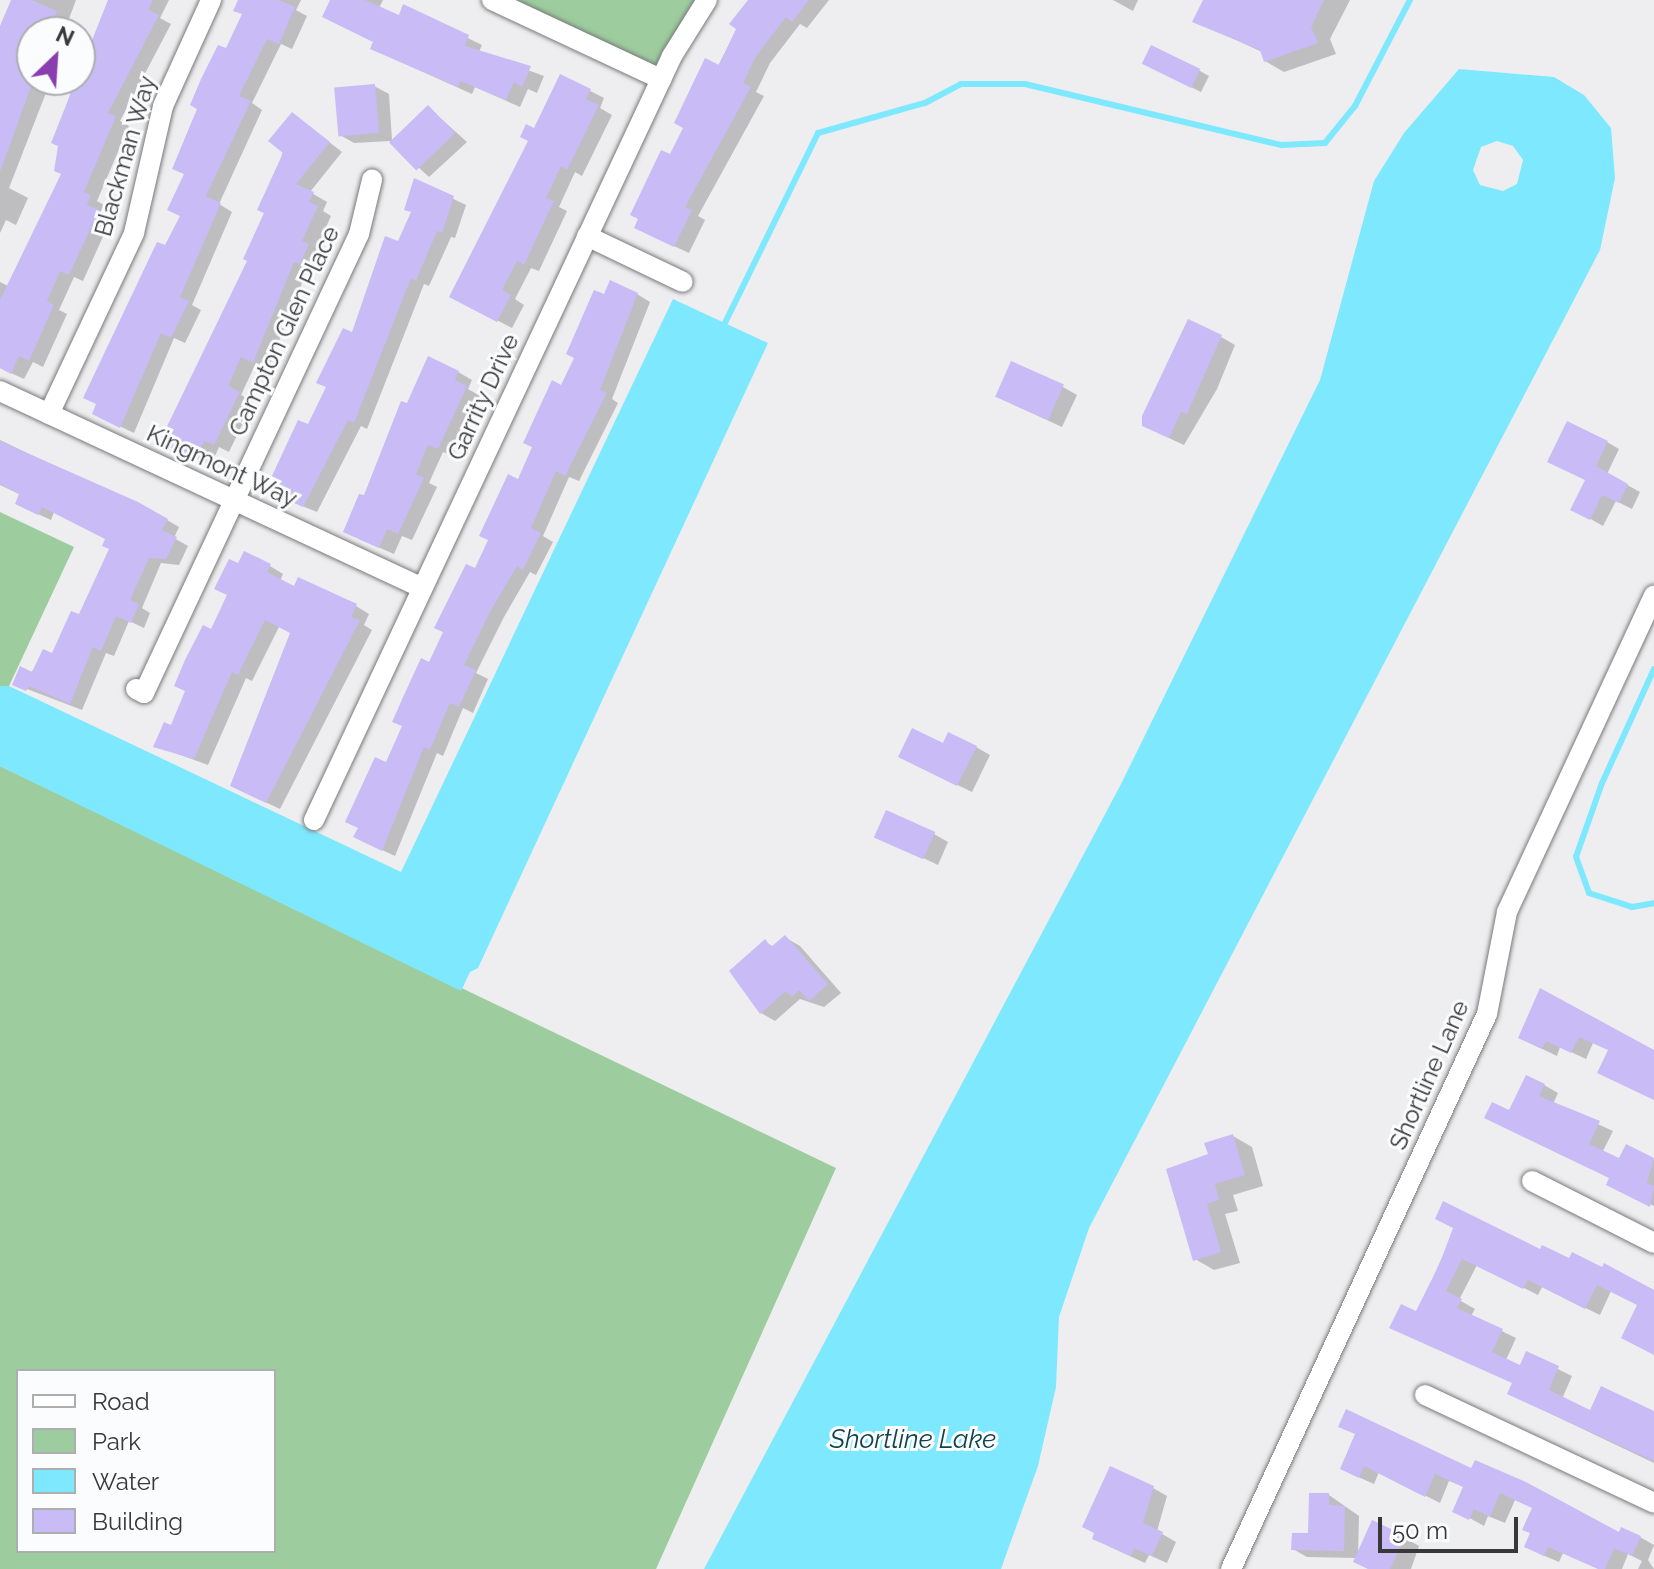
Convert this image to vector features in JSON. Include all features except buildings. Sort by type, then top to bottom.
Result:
[{"type":"street","name":"Blackman Way","points":[[49,414],[134,233],[163,106],[211,0]]},
{"type":"street","points":[[492,0],[661,79]]},
{"type":"street","name":"Garrity Drive","points":[[314,820],[661,79],[707,0]]},
{"type":"street","name":"Campton Glen Place","points":[[136,689],[144,693],[359,234],[372,180]]},
{"type":"street","points":[[587,236],[683,282]]},
{"type":"street","name":"Kingmont Way","points":[[0,391],[422,588]]},
{"type":"street","name":"Shortline Lane","points":[[1231,1569],[1487,1014],[1507,912],[1654,596]]},
{"type":"street","points":[[1532,1181],[1654,1243]]},
{"type":"street","points":[[1425,1395],[1654,1503]]},
{"type":"green space","points":[[492,0],[696,0],[661,79]]},
{"type":"green space","points":[[0,512],[74,547],[9,686],[0,686]]},
{"type":"green space","points":[[0,766],[836,1168],[656,1569],[0,1569]]},
{"type":"water","name":"Shortline Lake","points":[[1459,69],[1554,77],[1584,95],[1611,128],[1615,178],[1600,250],[1089,1228],[1059,1317],[1056,1387],[1038,1466],[1001,1569],[704,1569],[1120,786],[1320,380],[1374,181],[1404,133]],"holes":[[[1497,141],[1513,146],[1523,160],[1517,184],[1503,191],[1480,185],[1473,170],[1481,147]]]},
{"type":"water","points":[[673,299],[768,343],[478,968],[470,972],[461,991],[0,766],[0,686],[9,686],[401,872]]},
{"type":"waterway","points":[[722,329],[818,133],[925,103],[961,84],[1025,84],[1282,145],[1325,143],[1355,106],[1410,0]]},
{"type":"waterway","points":[[1654,669],[1602,783],[1576,857],[1589,893],[1632,907],[1654,903]]}]
